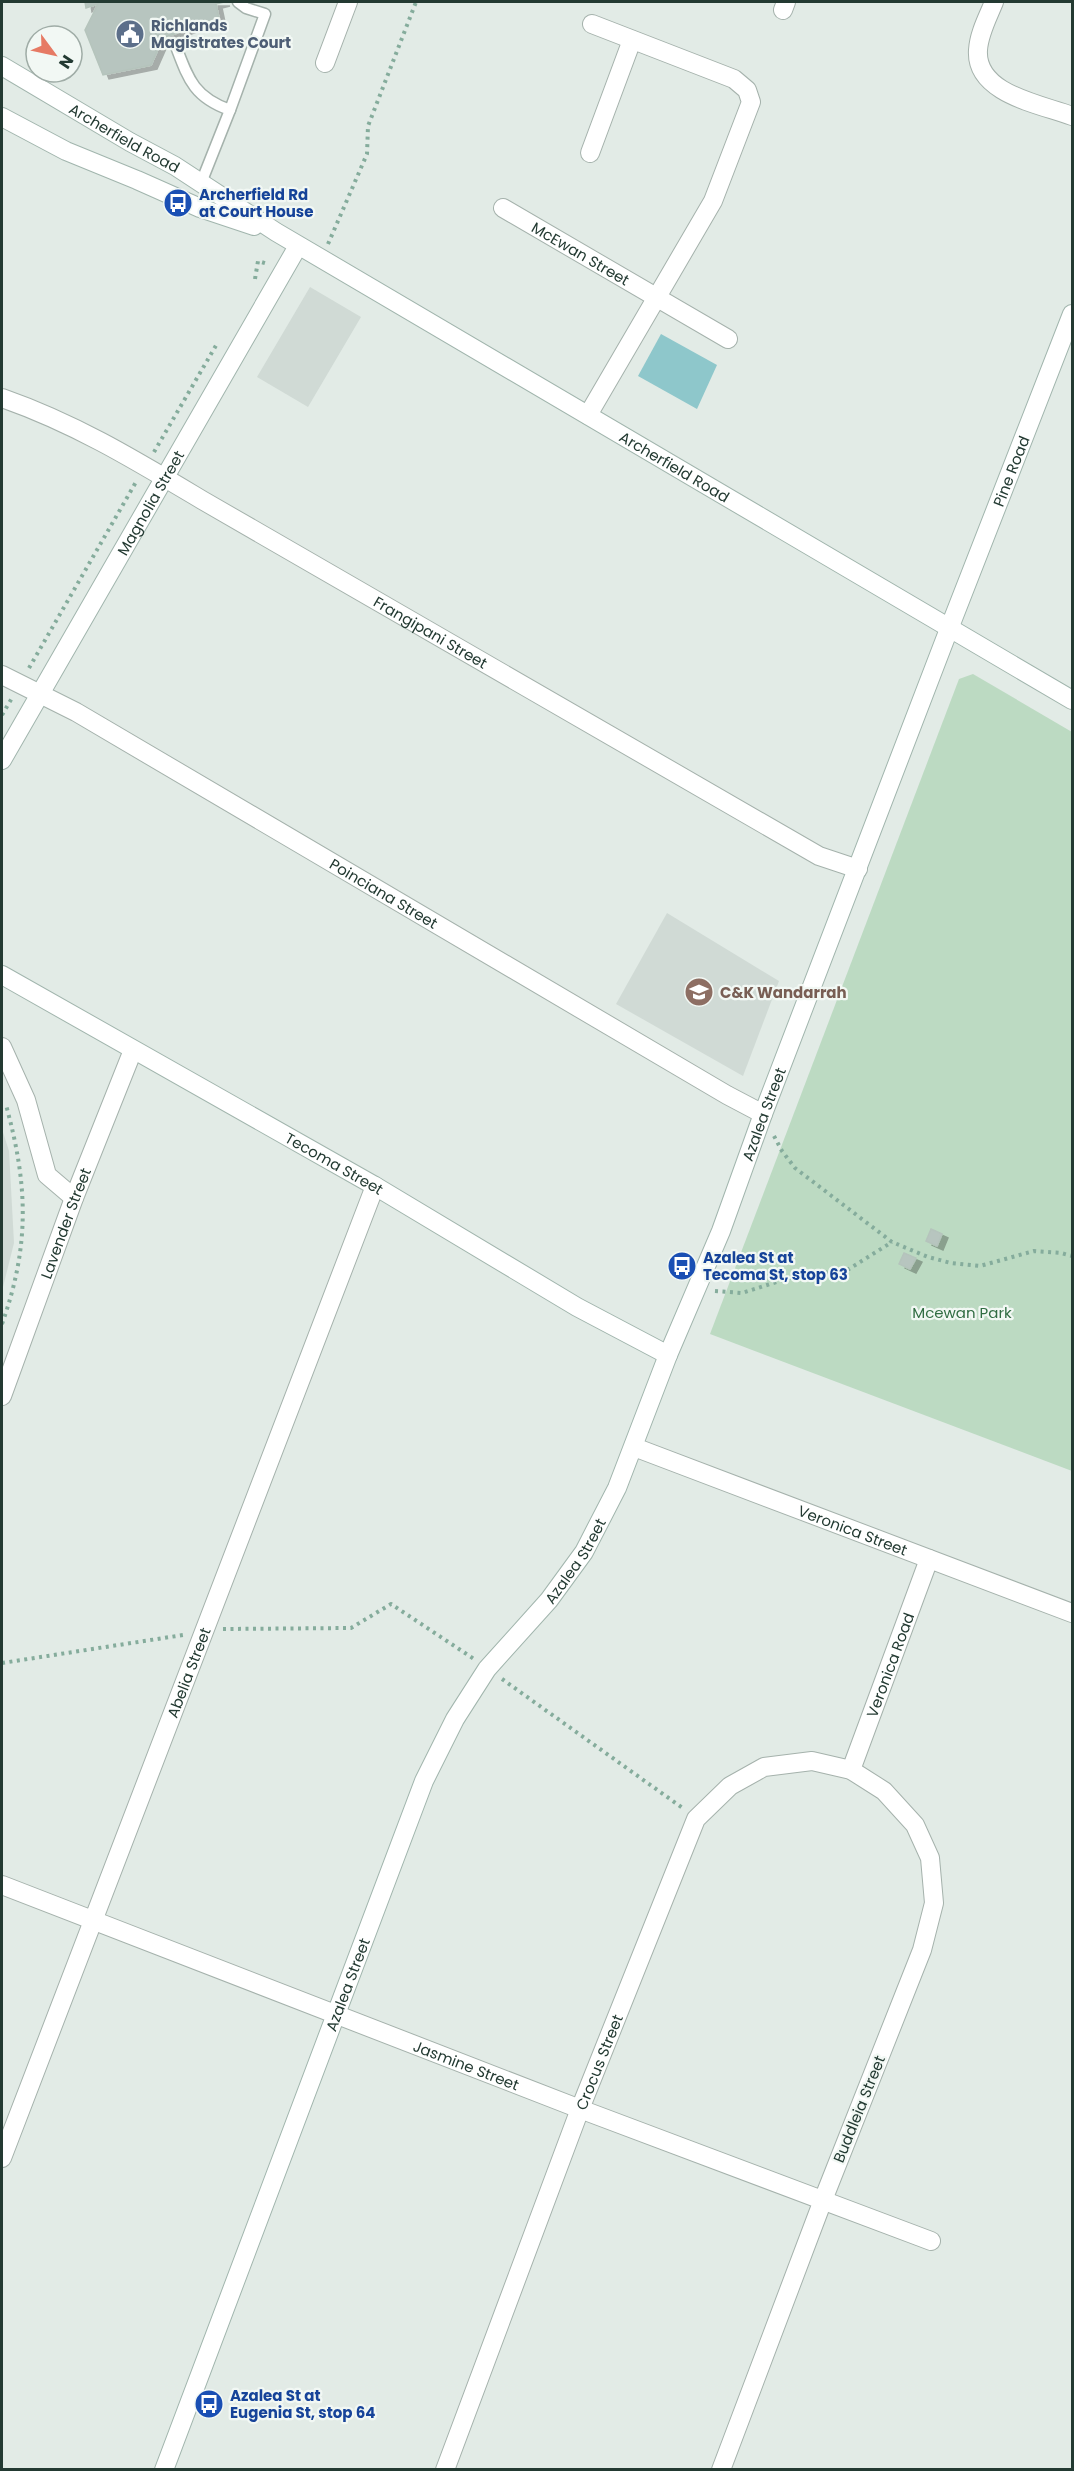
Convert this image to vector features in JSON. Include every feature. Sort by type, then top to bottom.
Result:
[{"type":"street","points":[[325,63],[348,2]]},
{"type":"street","points":[[994,2],[978,48],[978,59],[985,78],[1000,90],[1072,116]]},
{"type":"street","points":[[588,416],[713,201],[751,102],[747,90],[734,79],[591,24]]},
{"type":"street","points":[[590,153],[632,40]]},
{"type":"street","name":"Archerfield Road","points":[[2,66],[130,142],[176,166],[298,246],[1072,700]]},
{"type":"street","name":"Archerfield Road","points":[[2,117],[66,151],[200,208],[276,232]]},
{"type":"street","name":"McEwan Street","points":[[503,208],[728,339]]},
{"type":"street","name":"Magnolia Street","points":[[2,760],[298,246]]},
{"type":"street","name":"Pine Road","points":[[949,629],[1072,314]]},
{"type":"street","name":"Frangipani Street","points":[[2,398],[40,411],[115,447],[164,478],[819,856],[858,868]]},
{"type":"street","name":"Azalea Street","points":[[164,2469],[338,2014],[424,1781],[455,1719],[487,1669],[549,1600],[584,1552],[617,1488],[668,1355],[721,1231],[763,1114],[949,629]]},
{"type":"street","name":"Poinciana Street","points":[[2,675],[76,712],[716,1089],[763,1114]]},
{"type":"street","name":"Tecoma Street","points":[[2,975],[375,1186],[577,1307],[668,1355]]},
{"type":"street","points":[[2,1047],[26,1100],[47,1175],[74,1198]]},
{"type":"street","name":"Lavender Street","points":[[2,1396],[74,1198],[133,1050]]},
{"type":"street","name":"Abelia Street","points":[[2,2158],[91,1920],[375,1186]]},
{"type":"street","name":"Veronica Street","points":[[634,1448],[1072,1613]]},
{"type":"street","name":"Veronica Road","points":[[851,1770],[929,1558]]},
{"type":"street","name":"Crocus Street","points":[[445,2469],[580,2109],[696,1819],[730,1786],[764,1767],[812,1761],[851,1770]]},
{"type":"street","name":"Buddleia Street","points":[[721,2469],[823,2200],[922,1950],[934,1903],[930,1858],[915,1825],[884,1791],[851,1770]]},
{"type":"street","name":"Jasmine Street","points":[[2,1885],[580,2109],[931,2241]]},
{"type":"lane","points":[[201,183],[265,14],[246,8],[238,2]]},
{"type":"lane","points":[[175,44],[195,88],[212,104],[230,110]]},
{"type":"path","points":[[321,258],[367,154],[368,126],[416,2]]},
{"type":"path","points":[[2,1324],[19,1267],[24,1218],[17,1145],[4,1099]]},
{"type":"path","points":[[763,1114],[782,1151],[795,1168],[892,1242],[951,1263],[980,1266],[1034,1251],[1061,1253],[1072,1257]]},
{"type":"path","points":[[694,1295],[720,1291],[742,1293],[789,1278],[849,1269],[892,1242]]},
{"type":"path","points":[[2,1663],[225,1628],[351,1628],[391,1604],[457,1646],[696,1819]]},
{"type":"shaded area","points":[[310,287],[361,317],[308,407],[257,377]]},
{"type":"shaded area","name":"C&K Wandarrah","points":[[667,913],[779,981],[743,1076],[616,1004]]},
{"type":"shaded area","points":[[2,1129],[9,1151],[14,1243],[2,1291]]},
{"type":"green space","name":"Mcewan Park","points":[[973,674],[1072,732],[1072,1471],[710,1334],[959,679]]},
{"type":"water","points":[[661,334],[717,365],[697,409],[638,376]]},
{"type":"building","name":"Richlands Magistrates Court","points":[[85,2],[224,2],[216,4],[219,18],[163,38],[151,65],[103,75],[85,30],[98,4],[86,8]]},
{"type":"building","points":[[931,1229],[942,1234],[937,1246],[926,1241]]},
{"type":"building","points":[[904,1253],[916,1258],[910,1269],[899,1264]]},
{"type":"place","name":"Richlands Magistrates Court","points":[[130,34]]},
{"type":"place","name":"Archerfield Rd at Court House","points":[[178,203]]},
{"type":"place","name":"C&K Wandarrah","points":[[699,992]]},
{"type":"place","name":"Azalea St at Tecoma St, stop 63","points":[[682,1266]]},
{"type":"place","name":"Azalea St at Eugenia St, stop 64","points":[[209,2404]]}]
